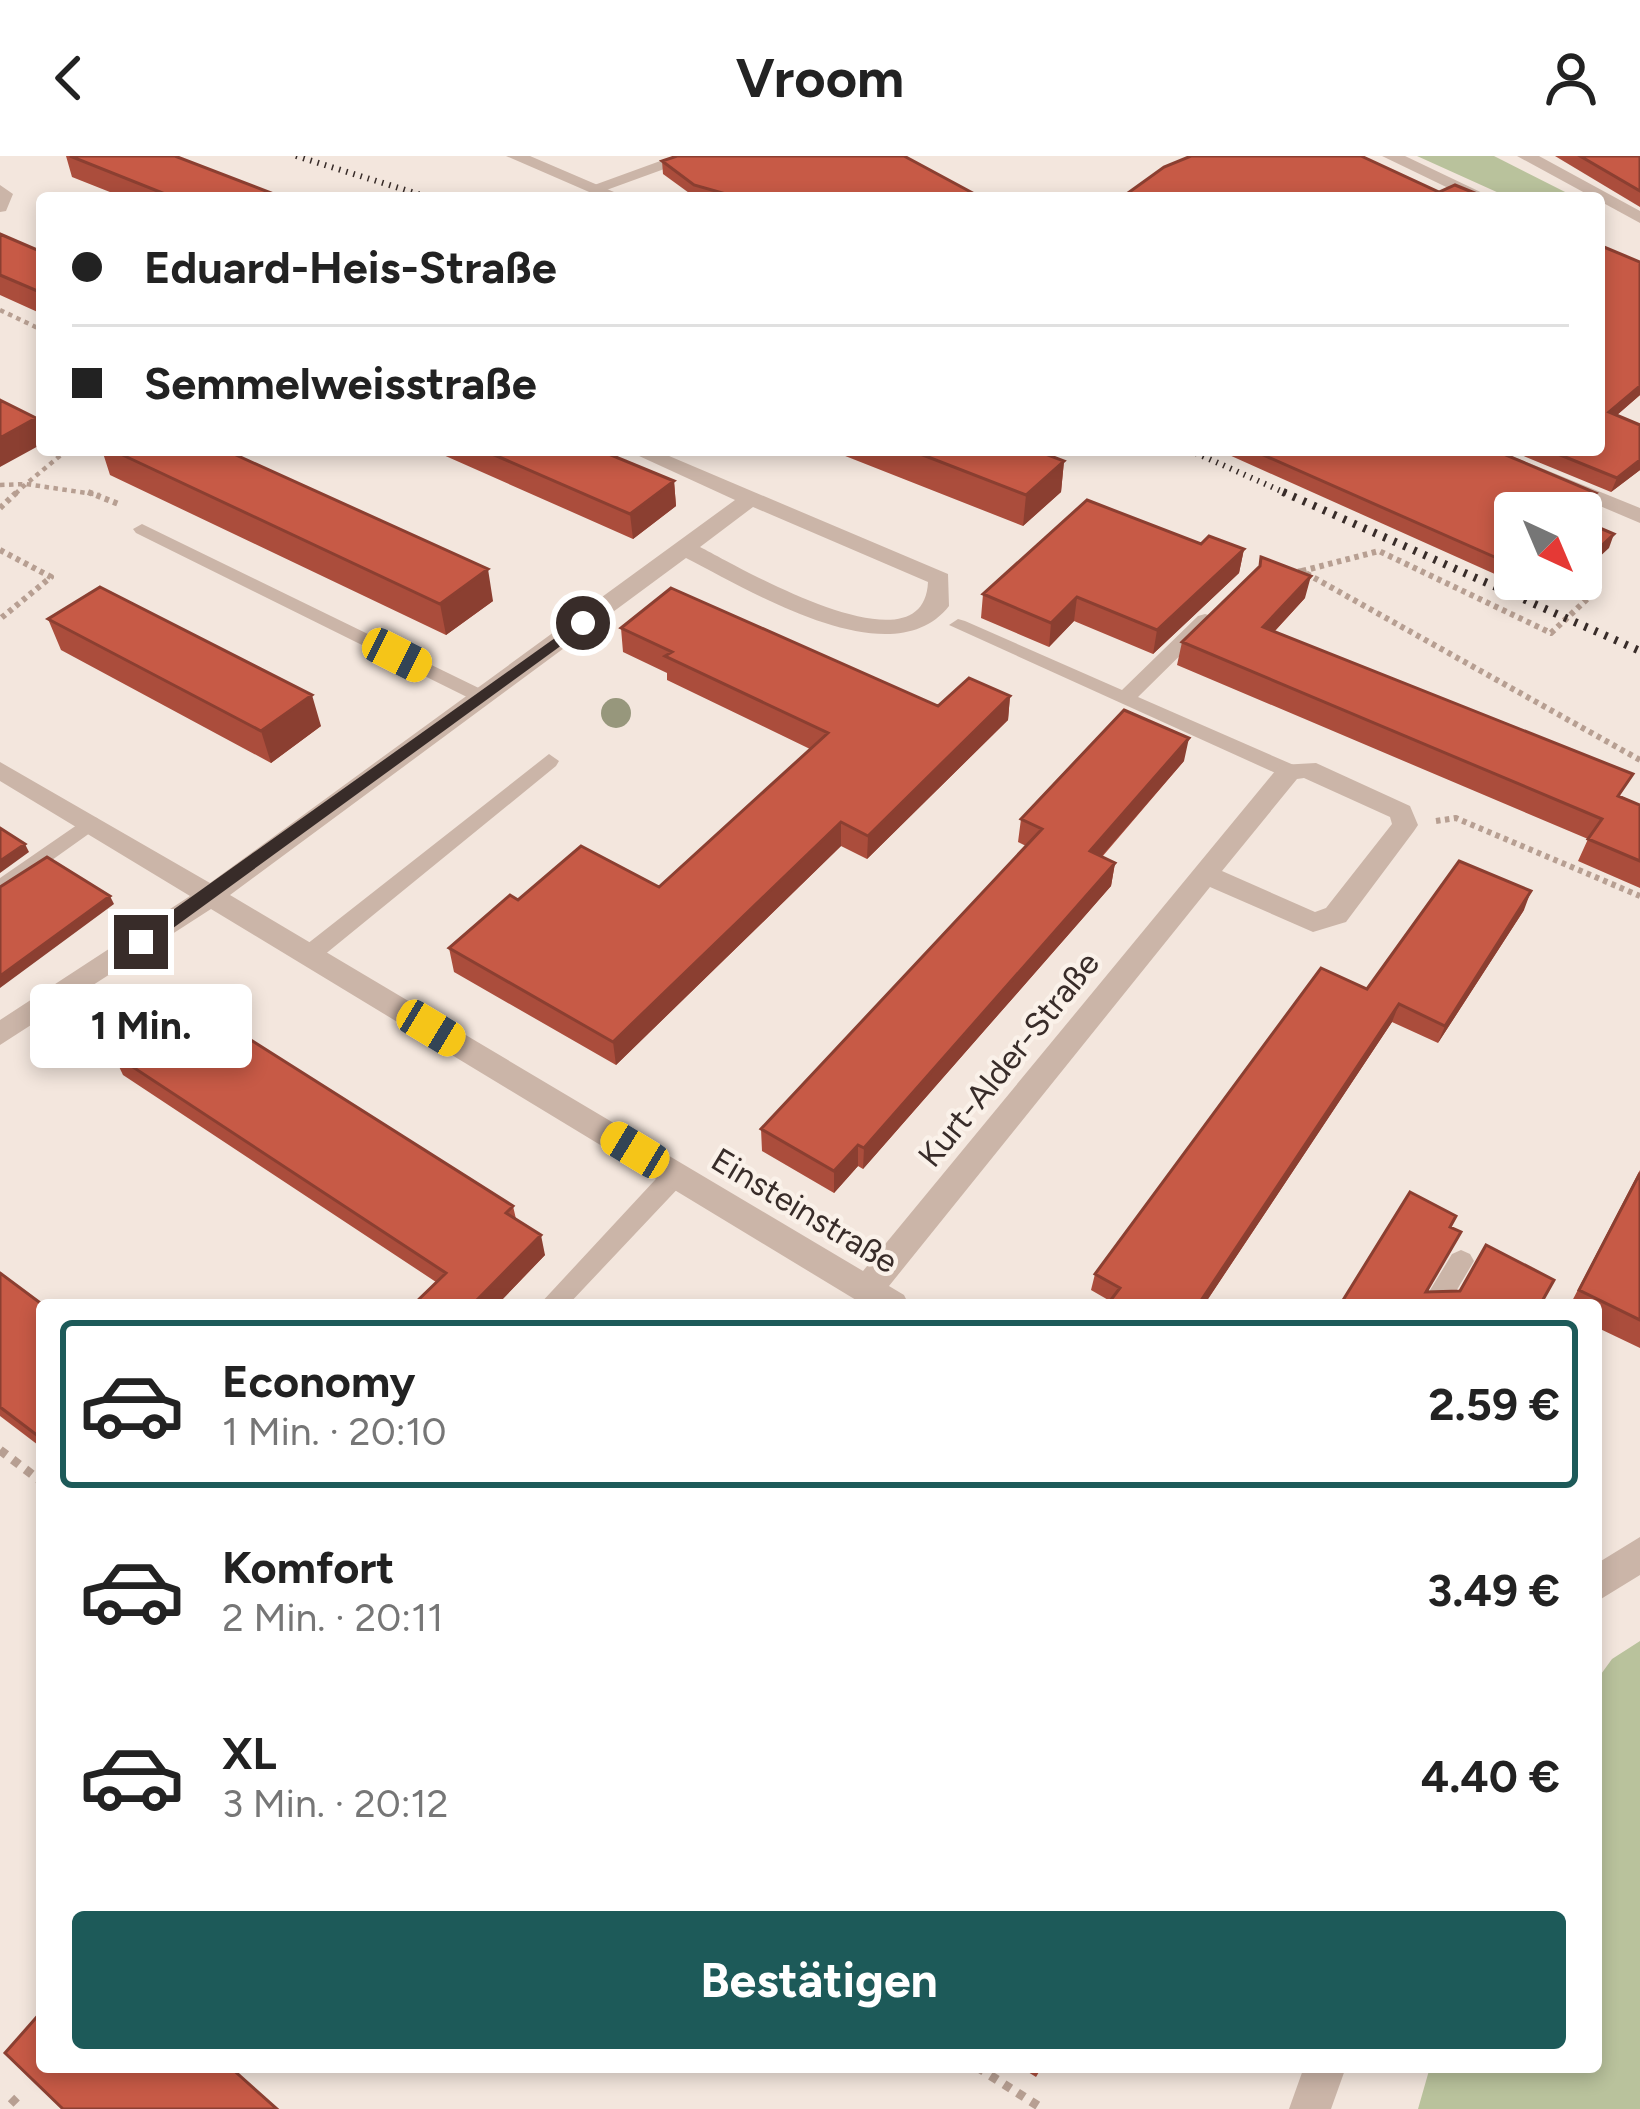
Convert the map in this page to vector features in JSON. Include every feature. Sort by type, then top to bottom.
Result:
[{"type":"street","points":[[515,156],[605,192]]},
{"type":"street","points":[[595,188],[692,156]]},
{"type":"street","points":[[1391,156],[1471,192]]},
{"type":"street","points":[[1526,156],[1592,192]]},
{"type":"street","points":[[0,190],[4,194],[0,207]]},
{"type":"street","points":[[1605,199],[1640,218]]},
{"type":"street","points":[[650,456],[940,579],[938,607],[925,621],[898,632],[859,628],[684,548]]},
{"type":"street","points":[[1494,456],[1640,516]]},
{"type":"street","points":[[0,1034],[212,896],[749,500]]},
{"type":"street","points":[[1205,874],[1312,922],[1336,915],[1405,825],[1401,812],[1307,769],[1289,771]]},
{"type":"street","name":"Einsteinstraße","points":[[1,771],[880,1297]]},
{"type":"street","name":"Kurt-Alder-Straße","points":[[880,1297],[1289,771]]},
{"type":"street","points":[[1602,1581],[1640,1554]]},
{"type":"street","points":[[1310,2109],[1322,2073]]},
{"type":"lane","points":[[142,529],[482,698]]},
{"type":"lane","points":[[1126,697],[1218,608]]},
{"type":"lane","points":[[958,625],[1289,771]]},
{"type":"lane","points":[[310,955],[549,761]]},
{"type":"lane","points":[[0,889],[90,824]]},
{"type":"lane","points":[[558,1299],[676,1174]]},
{"type":"lane","points":[[1438,1299],[1461,1261]]},
{"type":"path","points":[[0,310],[36,327]]},
{"type":"path","points":[[0,508],[60,456]]},
{"type":"path","points":[[0,485],[95,493],[143,516],[142,529]]},
{"type":"path","points":[[0,550],[51,577],[0,619]]},
{"type":"path","points":[[1283,574],[1379,551],[1551,633],[1586,600]]},
{"type":"path","points":[[1302,571],[1640,760]]},
{"type":"path","points":[[1405,825],[1456,818],[1640,896]]},
{"type":"path","points":[[0,1450],[36,1477]]},
{"type":"path","points":[[986,2073],[1043,2109]]},
{"type":"path","points":[[11,2098],[22,2109]]},
{"type":"green space","points":[[1417,156],[1494,156],[1565,192],[1497,192]]},
{"type":"green space","points":[[1640,1641],[1640,2109],[1418,2109],[1428,2073],[1602,2073],[1602,1673],[1612,1659]]},
{"type":"building","points":[[70,156],[175,156],[268,192],[160,192]]},
{"type":"building","points":[[677,156],[904,156],[971,192],[719,192],[694,185],[662,161]]},
{"type":"building","points":[[1191,156],[1361,156],[1439,192],[1129,192],[1164,167]]},
{"type":"building","points":[[1580,156],[1640,156],[1640,191]]},
{"type":"building","points":[[1455,185],[1472,192],[1439,192]]},
{"type":"building","points":[[0,234],[36,249],[36,290],[0,275]]},
{"type":"building","points":[[1605,247],[1640,262],[1640,386],[1609,412],[1640,425],[1640,460],[1617,478],[1563,456],[1605,456]]},
{"type":"building","points":[[0,400],[36,418],[0,438]]},
{"type":"building","points":[[125,456],[238,456],[488,569],[440,604]]},
{"type":"building","points":[[497,456],[614,456],[674,481],[630,514]]},
{"type":"building","points":[[925,456],[1051,456],[1064,461],[1026,495]]},
{"type":"building","points":[[1266,456],[1508,456],[1594,492],[1494,492],[1494,557]]},
{"type":"building","points":[[1087,500],[1201,544],[1209,536],[1244,549],[1157,630],[1077,597],[1051,623],[983,594]]},
{"type":"building","points":[[1602,529],[1614,534],[1602,545]]},
{"type":"building","points":[[1261,557],[1311,576],[1263,627],[1633,774],[1618,796],[1640,805],[1640,861],[1588,839],[1602,819],[1182,642],[1260,566]]},
{"type":"building","points":[[100,587],[312,695],[261,731],[48,619]]},
{"type":"building","points":[[671,588],[938,706],[969,678],[1010,696],[868,836],[841,822],[613,1042],[449,948],[510,895],[518,900],[581,846],[659,887],[828,733],[665,656],[672,652],[621,628]]},
{"type":"building","points":[[1124,710],[1189,738],[1090,851],[1115,863],[864,1148],[858,1145],[834,1171],[761,1129],[1042,829],[1021,819]]},
{"type":"building","points":[[0,828],[25,844],[0,861]]},
{"type":"building","points":[[47,857],[110,896],[0,976],[0,887]]},
{"type":"building","points":[[1459,861],[1531,891],[1445,1026],[1399,1004],[1202,1299],[1112,1299],[1120,1288],[1095,1274],[1321,968],[1367,989]]},
{"type":"building","points":[[177,1005],[193,1016],[202,1009],[513,1206],[506,1213],[541,1235],[478,1299],[419,1299],[446,1273],[113,1054]]},
{"type":"building","points":[[1640,1173],[1640,1320],[1579,1290]]},
{"type":"building","points":[[1410,1192],[1456,1216],[1450,1227],[1461,1232],[1426,1292],[1460,1291],[1486,1245],[1554,1280],[1543,1299],[1344,1299]]},
{"type":"building","points":[[0,1273],[36,1300],[36,1434],[0,1407]]},
{"type":"building","points":[[36,2018],[36,2073],[237,2073],[277,2109],[63,2109],[5,2053]]},
{"type":"railway","points":[[296,156],[412,192]]},
{"type":"railway","points":[[1202,456],[1290,495]]},
{"type":"railway","points":[[1283,492],[1640,651]]},
{"type":"route","points":[[141,942],[212,896],[583,623]]}]
